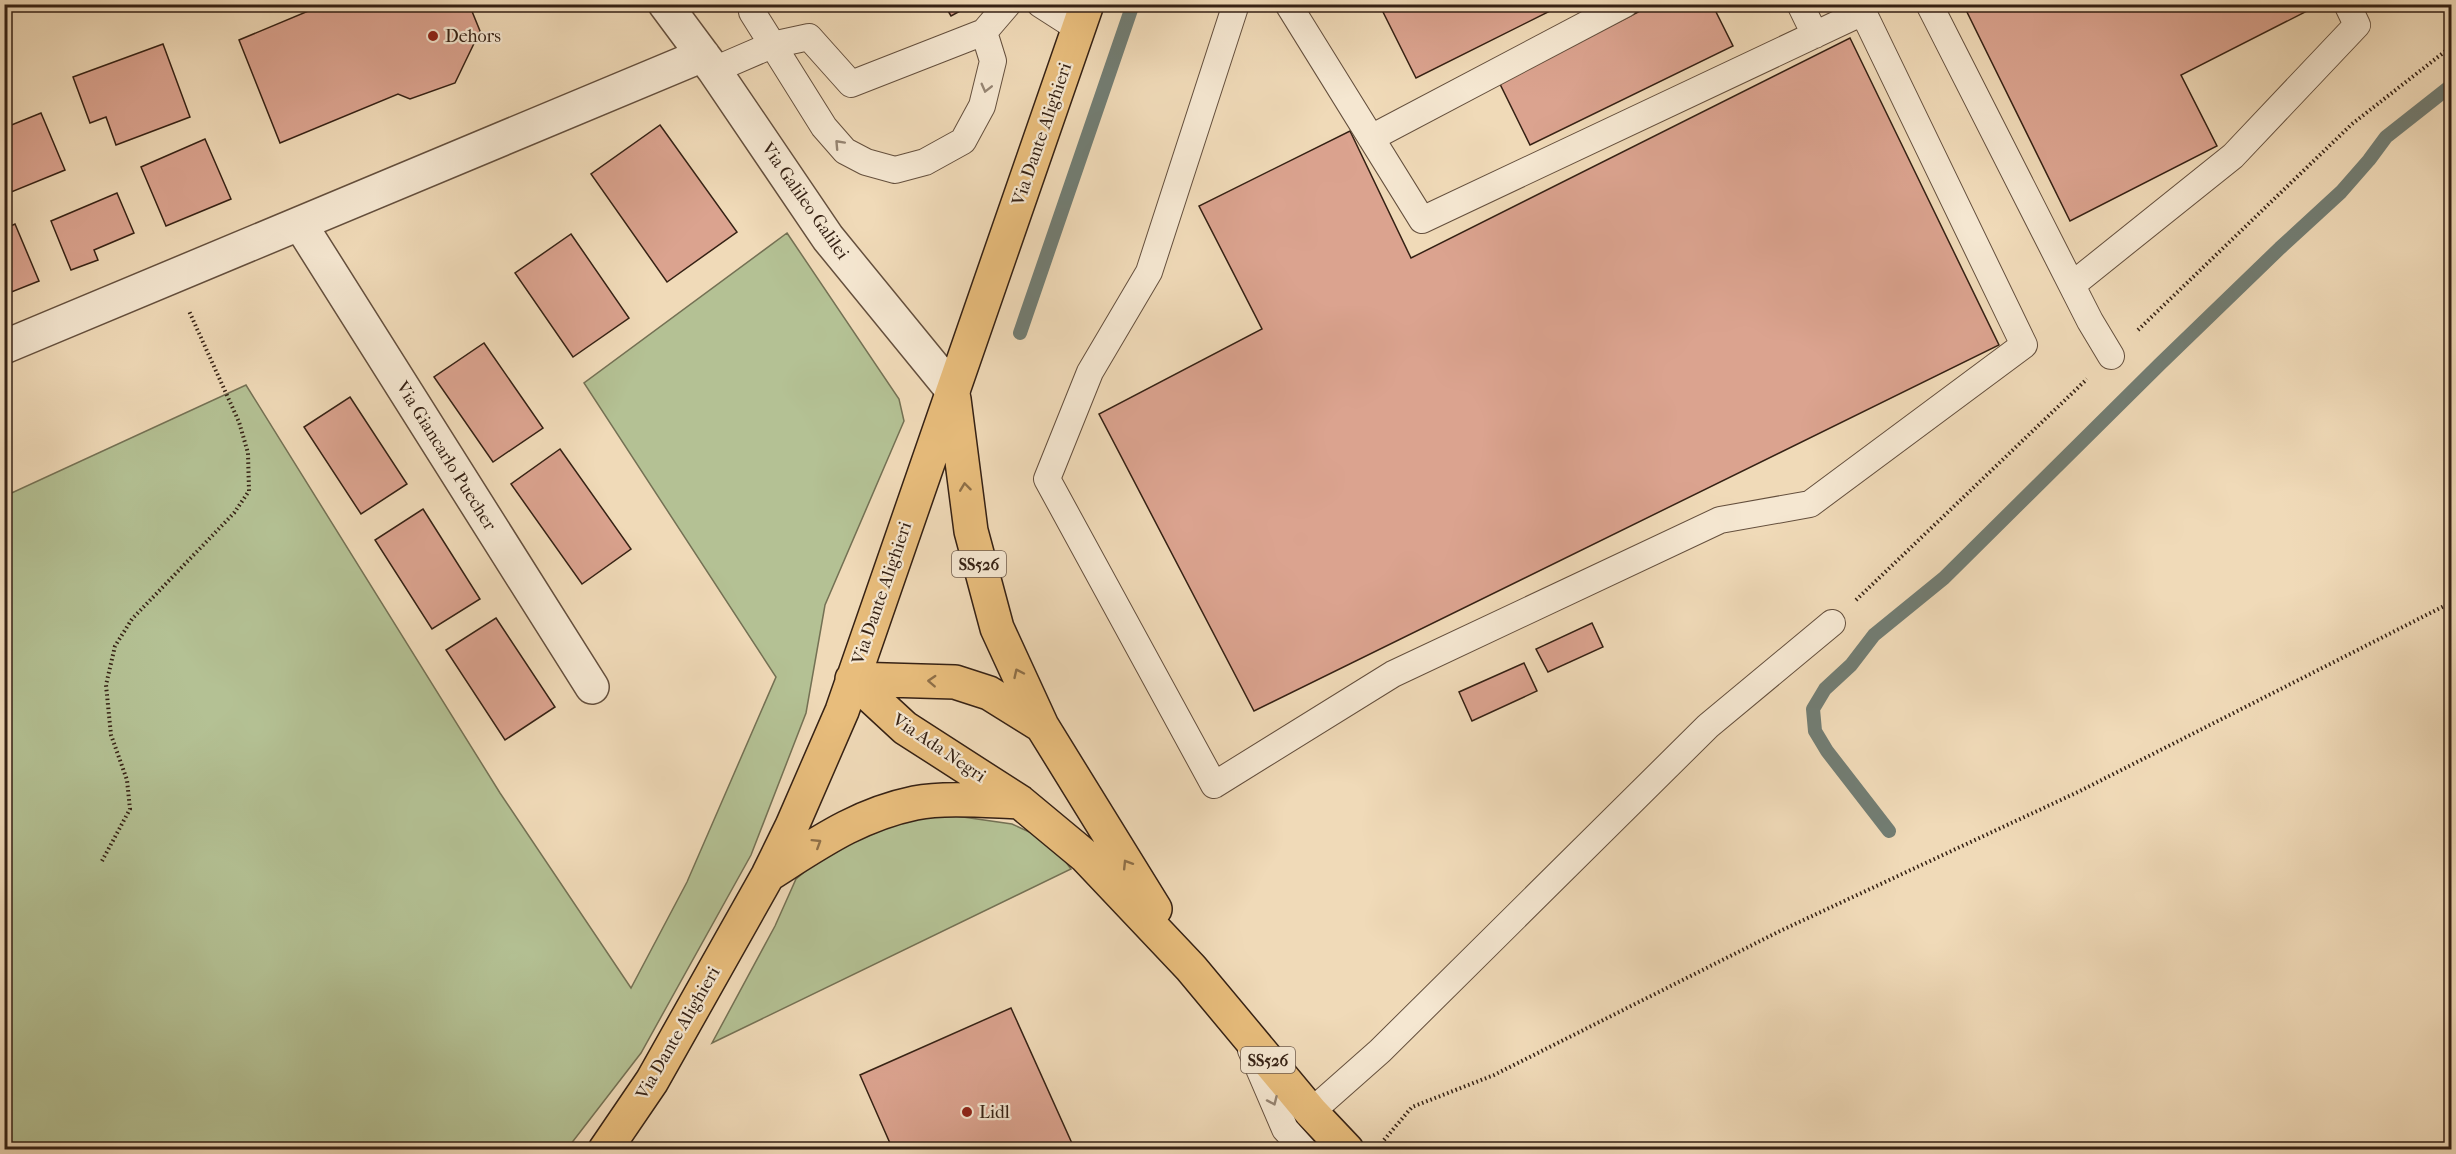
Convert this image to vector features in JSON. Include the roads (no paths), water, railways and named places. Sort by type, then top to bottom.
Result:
[{"type":"main road","name":"Via Dante Alighieri","points":[[605,1149],[652,1081],[768,875],[842,711],[1083,17]]},
{"type":"main road","name":"Via Ada Negri","points":[[952,391],[970,531],[997,628],[1042,726],[1191,968]]},
{"type":"main road","name":"Via Ada Negri","points":[[852,679],[955,682],[988,693],[1042,726]]},
{"type":"main road","name":"Via Ada Negri","points":[[852,679],[904,728],[1020,802],[1085,856],[1191,968],[1311,1112],[1347,1149]]},
{"type":"main road","name":"Via Ada Negri","points":[[768,875],[842,828],[888,811],[916,803],[1020,802]]},
{"type":"street","name":"Via Galileo Galilei","points":[[666,4],[828,238],[952,391]]},
{"type":"street","points":[[4,347],[300,224],[708,62]]},
{"type":"street","name":"Via Giancarlo Puecher","points":[[300,224],[592,687]]},
{"type":"lane","points":[[751,4],[752,12],[824,127],[845,151],[866,162],[895,170],[925,162],[963,141],[982,106],[993,61],[984,32]]},
{"type":"lane","points":[[708,62],[809,37],[851,84],[984,32],[1008,4]]},
{"type":"lane","points":[[1040,4],[1083,17]]},
{"type":"lane","points":[[1236,4],[1149,272],[1090,372],[1047,480],[1214,785],[1404,669],[1720,520],[1810,504],[2024,345],[1863,12],[1422,220],[1288,4]]},
{"type":"lane","points":[[1371,138],[1626,4]]},
{"type":"lane","points":[[1800,4],[1815,35]]},
{"type":"lane","points":[[1929,4],[2072,285],[2111,356]]},
{"type":"lane","points":[[2072,285],[2233,156],[2357,25],[2347,4]]},
{"type":"lane","points":[[1311,1112],[1380,1051],[1708,726],[1832,624]]},
{"type":"lane","points":[[1241,1028],[1285,1128],[1304,1149]]},
{"type":"waterway","points":[[1020,333],[1133,4]]},
{"type":"waterway","points":[[1889,831],[1827,751],[1815,731],[1813,709],[1825,689],[1851,665],[1874,635],[1944,578],[2160,364],[2341,192],[2386,137],[2452,85]]},
{"type":"place","name":"Dehors","points":[[433,36]]},
{"type":"place","name":"Lidl","points":[[967,1112]]}]
